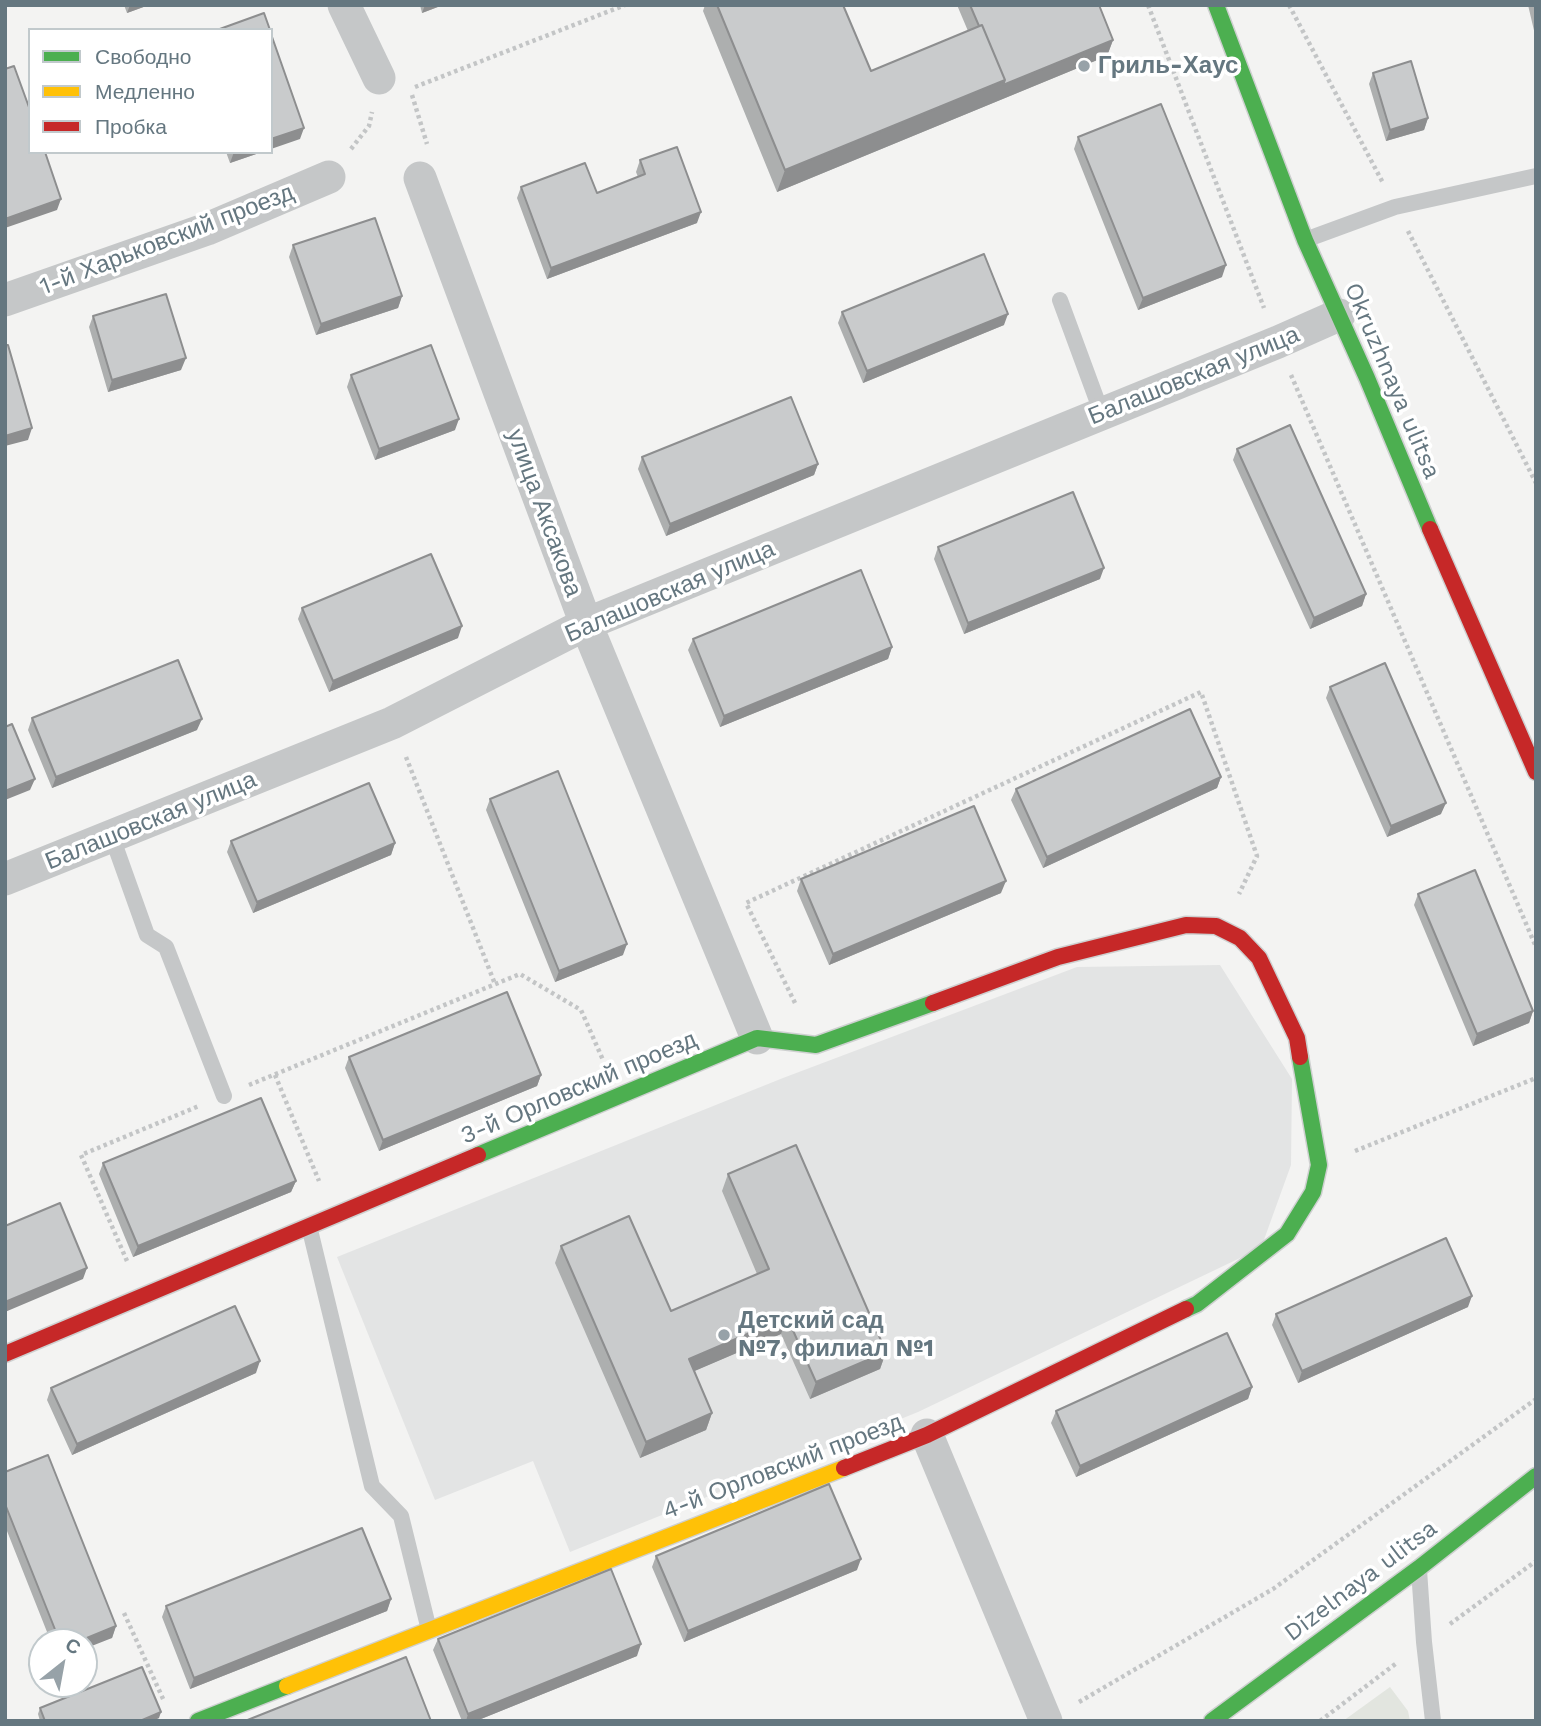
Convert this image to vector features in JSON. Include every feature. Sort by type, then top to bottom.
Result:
[{"type":"street","points":[[344,5],[379,78]]},
{"type":"street","name":"Okruzhnaya ulitsa","points":[[1216,5],[1305,240],[1536,772]]},
{"type":"street","name":"1-й Харьковский проезд","points":[[5,300],[207,229],[328,177]]},
{"type":"street","name":"улица Аксакова","points":[[420,178],[586,624],[757,1038]]},
{"type":"street","name":"Балашовская улица","points":[[5,879],[392,723],[586,624],[1339,315]]},
{"type":"street","name":"3-й Орловский проезд","points":[[5,1354],[757,1038],[816,1045],[1058,957],[1186,925],[1216,926]]},
{"type":"street","points":[[1216,926],[1240,938],[1259,958],[1297,1038],[1319,1165]]},
{"type":"street","name":"4-й Орловский проезд","points":[[198,1721],[927,1434],[1197,1304],[1287,1234],[1313,1192],[1319,1165]]},
{"type":"street","points":[[927,1434],[1046,1721]]},
{"type":"street","name":"Dizelnaya ulitsa","points":[[1212,1721],[1419,1568],[1536,1476]]},
{"type":"lane","points":[[1305,240],[1395,207],[1536,176]]},
{"type":"lane","points":[[1060,300],[1102,414]]},
{"type":"lane","points":[[112,837],[147,935],[166,947],[224,1096]]},
{"type":"lane","points":[[309,1226],[372,1486],[401,1516],[429,1630]]},
{"type":"lane","points":[[1419,1568],[1433,1721]]},
{"type":"path","points":[[420,178],[433,166],[410,88],[625,5]]},
{"type":"path","points":[[1148,5],[1278,342],[1536,947]]},
{"type":"path","points":[[1289,5],[1536,483]]},
{"type":"path","points":[[328,177],[369,126],[379,78]]},
{"type":"path","points":[[816,1045],[746,903],[1201,692],[1257,856],[1244,887],[1216,926]]},
{"type":"path","points":[[392,723],[495,984]]},
{"type":"path","points":[[142,1297],[81,1155],[520,974],[581,1010],[620,1096]]},
{"type":"path","points":[[275,1075],[333,1216]]},
{"type":"path","points":[[1319,1165],[1536,1078]]},
{"type":"path","points":[[1046,1721],[1273,1589],[1536,1399]]},
{"type":"path","points":[[124,1613],[168,1709]]},
{"type":"shaded area","name":"Детский сад №7, филиал №1","points":[[1220,965],[1292,1079],[1291,1165],[1261,1248],[918,1412],[570,1552],[533,1461],[435,1500],[337,1257],[783,1078],[1077,967]]},
{"type":"shaded area","points":[[1390,1687],[1408,1711],[1410,1721],[1343,1721]]},
{"type":"building","points":[[717,5],[843,5],[871,71],[982,25],[1005,80],[785,170]]},
{"type":"building","points":[[970,5],[1099,5],[1113,40],[1003,85],[1005,80],[982,25],[979,26]]},
{"type":"building","points":[[264,13],[269,28],[223,28]]},
{"type":"building","points":[[273,40],[304,128],[273,138]]},
{"type":"building","points":[[1411,61],[1428,118],[1390,130],[1373,73]]},
{"type":"building","points":[[14,66],[28,104],[28,154],[46,154],[61,199],[5,219],[5,69]]},
{"type":"building","points":[[1161,104],[1226,265],[1143,298],[1078,137]]},
{"type":"building","points":[[677,147],[701,212],[551,268],[521,187],[585,163],[597,193],[645,174],[640,160]]},
{"type":"building","points":[[375,218],[402,296],[321,324],[293,245]]},
{"type":"building","points":[[984,254],[1008,314],[867,371],[842,312]]},
{"type":"building","points":[[166,294],[186,358],[112,380],[93,316]]},
{"type":"building","points":[[5,345],[8,345],[32,428],[5,436]]},
{"type":"building","points":[[431,345],[459,419],[379,449],[351,375]]},
{"type":"building","points":[[791,397],[818,464],[670,524],[642,457]]},
{"type":"building","points":[[1290,425],[1366,594],[1314,618],[1237,449]]},
{"type":"building","points":[[1073,492],[1104,568],[968,623],[938,547]]},
{"type":"building","points":[[431,554],[462,626],[333,681],[302,608]]},
{"type":"building","points":[[861,570],[892,647],[724,716],[693,639]]},
{"type":"building","points":[[178,660],[202,719],[56,777],[32,718]]},
{"type":"building","points":[[1385,663],[1446,803],[1391,826],[1330,687]]},
{"type":"building","points":[[1190,709],[1221,777],[1047,857],[1016,789]]},
{"type":"building","points":[[12,724],[35,779],[5,791],[5,727]]},
{"type":"building","points":[[558,771],[627,944],[559,971],[490,799]]},
{"type":"building","points":[[369,783],[395,843],[257,902],[231,841]]},
{"type":"building","points":[[974,806],[1006,881],[833,954],[801,879]]},
{"type":"building","points":[[1475,870],[1533,1011],[1477,1034],[1418,894]]},
{"type":"building","points":[[507,992],[541,1075],[383,1140],[349,1057]]},
{"type":"building","points":[[261,1098],[296,1181],[138,1246],[103,1163]]},
{"type":"building","points":[[796,1145],[886,1352],[816,1382],[787,1317],[689,1359],[712,1413],[646,1442],[561,1246],[629,1216],[671,1311],[769,1269],[728,1174]]},
{"type":"building","points":[[60,1203],[87,1268],[5,1302],[5,1226]]},
{"type":"building","points":[[1446,1238],[1472,1296],[1302,1371],[1276,1314]]},
{"type":"building","points":[[235,1306],[260,1361],[77,1444],[51,1388]]},
{"type":"building","points":[[1227,1333],[1252,1387],[1080,1466],[1056,1411]]},
{"type":"building","points":[[48,1455],[116,1626],[98,1633],[98,1628],[54,1628],[5,1504],[5,1472]]},
{"type":"building","points":[[829,1484],[861,1559],[688,1631],[656,1556]]},
{"type":"building","points":[[362,1528],[391,1599],[194,1678],[166,1606]]},
{"type":"building","points":[[611,1569],[641,1644],[468,1714],[438,1639]]},
{"type":"building","points":[[406,1657],[431,1721],[245,1721]]},
{"type":"building","points":[[142,1667],[161,1712],[140,1721],[45,1721],[40,1708],[65,1698],[98,1698],[98,1685]]},
{"type":"traffic: fast","points":[[1216,5],[1305,240],[1367,378],[1430,529]]},
{"type":"traffic: fast","points":[[478,1155],[757,1038],[816,1045],[933,1003]]},
{"type":"traffic: fast","points":[[1186,1309],[1197,1304],[1287,1234],[1313,1192],[1319,1165],[1300,1057]]},
{"type":"traffic: fast","points":[[1212,1721],[1419,1568],[1536,1476]]},
{"type":"traffic: fast","points":[[198,1721],[287,1686]]},
{"type":"traffic: slow","points":[[287,1686],[844,1468]]},
{"type":"traffic: jam","points":[[1430,529],[1536,772]]},
{"type":"traffic: jam","points":[[933,1003],[1058,957],[1186,925],[1216,926],[1240,938],[1259,958],[1297,1038],[1300,1057]]},
{"type":"traffic: jam","points":[[5,1354],[478,1155]]},
{"type":"traffic: jam","points":[[844,1468],[927,1435],[1186,1309]]},
{"type":"place","name":"Гриль-Хаус","points":[[1084,66]]},
{"type":"place","name":"Детский сад №7, филиал №1","points":[[724,1335]]}]
